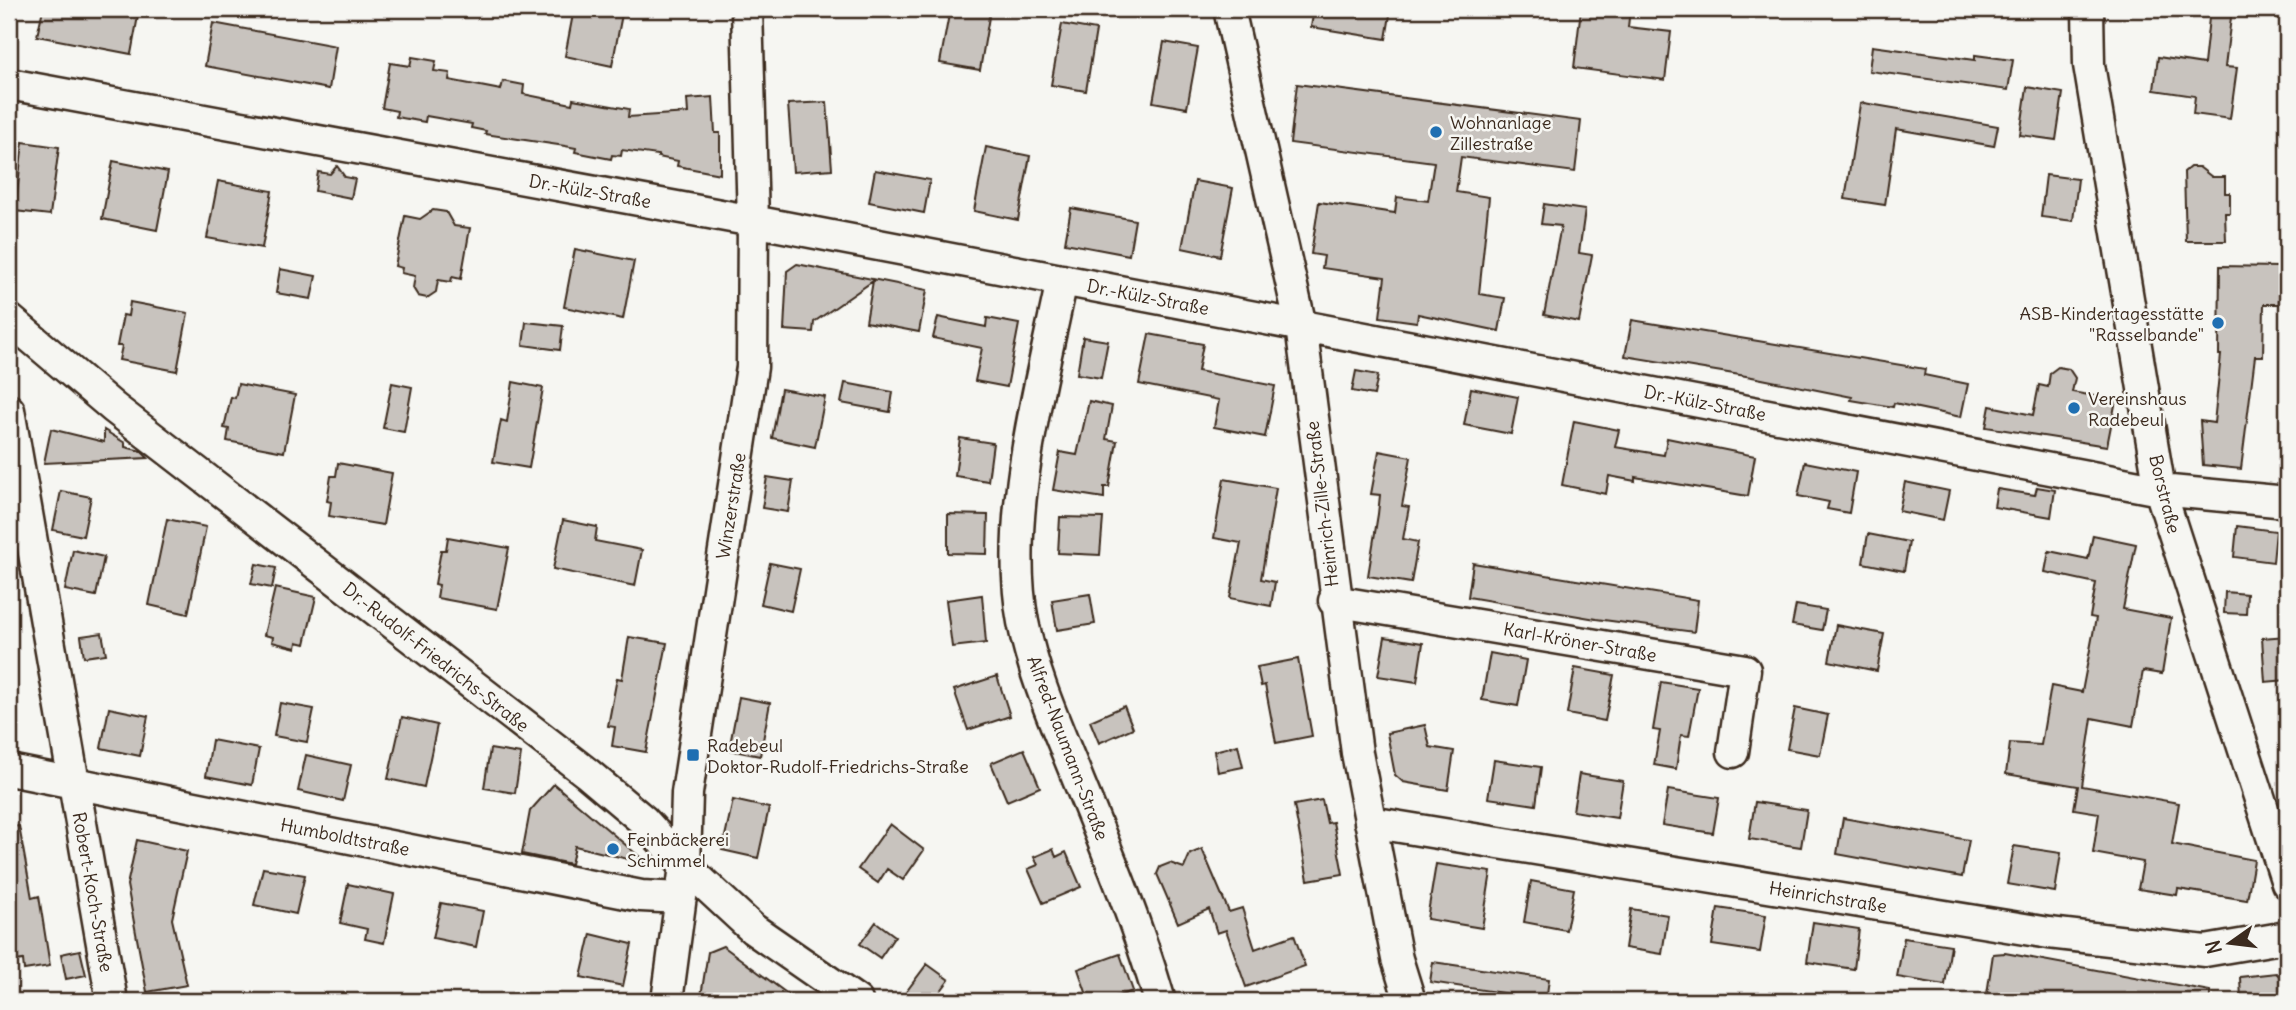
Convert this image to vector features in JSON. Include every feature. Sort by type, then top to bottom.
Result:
[{"type":"street","name":"Winzerstraße","points":[[667,1001],[685,866],[687,793],[752,367],[753,221],[747,9]]},
{"type":"street","name":"Heinrich-Zille-Straße","points":[[1229,9],[1301,326],[1334,601],[1370,822],[1397,959],[1410,1001]]},
{"type":"street","name":"Borstraße","points":[[2088,9],[2089,65],[2160,489],[2287,883]]},
{"type":"street","name":"Dr.-Külz-Straße","points":[[9,84],[753,221],[2160,489],[2287,502]]},
{"type":"street","name":"Alfred-Naumann-Straße","points":[[1062,280],[1027,458],[1019,565],[1023,621],[1039,682],[1136,922],[1160,1001]]},
{"type":"street","name":"Dr.-Rudolf-Friedrichs-Straße","points":[[9,319],[114,408],[587,772],[644,821],[685,866],[753,929],[856,1001]]},
{"type":"street","name":"Robert-Koch-Straße","points":[[9,410],[112,1001]]},
{"type":"street","name":"Karl-Kröner-Straße","points":[[1334,601],[1745,670],[1733,752]]},
{"type":"street","name":"Humboldtstraße","points":[[9,770],[641,896],[681,898]]},
{"type":"street","name":"Heinrichstraße","points":[[1370,822],[2049,933],[2205,951],[2287,937]]},
{"type":"building","points":[[43,9],[100,9],[138,16],[131,54],[37,36]]},
{"type":"building","points":[[574,9],[623,9],[612,66],[565,56]]},
{"type":"building","points":[[950,9],[990,11],[980,70],[940,63]]},
{"type":"building","points":[[1314,9],[1391,9],[1386,39],[1311,27]]},
{"type":"building","points":[[1581,9],[1630,9],[1628,27],[1671,32],[1665,80],[1574,68]]},
{"type":"building","points":[[2210,9],[2232,9],[2225,67],[2237,68],[2230,119],[2193,114],[2195,96],[2154,90],[2158,57],[2204,64]]},
{"type":"building","points":[[213,23],[336,46],[329,89],[205,66]]},
{"type":"building","points":[[1062,24],[1096,30],[1086,91],[1051,85]]},
{"type":"building","points":[[1164,42],[1198,48],[1187,108],[1153,102]]},
{"type":"building","points":[[1872,46],[1975,60],[1975,55],[2013,60],[2008,90],[1869,71]]},
{"type":"building","points":[[412,57],[436,61],[434,71],[450,73],[449,80],[501,90],[503,81],[524,85],[523,94],[572,104],[573,99],[629,109],[628,117],[688,113],[687,99],[713,97],[715,133],[720,133],[720,174],[677,166],[678,161],[658,155],[622,150],[621,156],[612,155],[611,159],[575,152],[576,148],[485,134],[486,131],[471,128],[472,124],[426,116],[425,122],[396,117],[397,111],[382,108],[390,63],[410,66]]},
{"type":"building","points":[[1297,84],[1581,121],[1575,172],[1461,157],[1456,192],[1489,197],[1479,294],[1505,298],[1499,331],[1418,314],[1417,322],[1380,317],[1385,277],[1322,268],[1324,256],[1311,254],[1319,202],[1395,213],[1397,197],[1428,201],[1434,162],[1290,143]]},
{"type":"building","points":[[2027,87],[2063,93],[2056,140],[2020,135]]},
{"type":"building","points":[[827,102],[832,169],[793,172],[788,104]]},
{"type":"building","points":[[1860,104],[1998,126],[1994,146],[1896,129],[1885,205],[1845,199]]},
{"type":"building","points":[[23,142],[59,147],[50,215],[15,211]]},
{"type":"building","points":[[986,147],[1030,156],[1018,220],[974,211]]},
{"type":"building","points":[[113,161],[168,172],[157,230],[102,219]]},
{"type":"building","points":[[337,166],[345,177],[355,179],[351,198],[315,191],[318,172],[330,174]]},
{"type":"building","points":[[2190,167],[2199,167],[2212,177],[2225,177],[2225,193],[2230,193],[2230,213],[2225,213],[2226,241],[2186,241],[2184,172]]},
{"type":"building","points":[[875,170],[930,180],[924,213],[869,202]]},
{"type":"building","points":[[2046,175],[2078,179],[2073,221],[2041,217]]},
{"type":"building","points":[[218,181],[272,191],[262,248],[207,238]]},
{"type":"building","points":[[1195,181],[1233,188],[1220,256],[1182,248]]},
{"type":"building","points":[[1544,204],[1585,210],[1579,253],[1592,255],[1579,322],[1544,315],[1561,226],[1541,224]]},
{"type":"building","points":[[1071,208],[1135,220],[1129,255],[1065,243]]},
{"type":"building","points":[[433,210],[446,212],[454,226],[470,228],[461,279],[452,277],[451,282],[438,280],[436,292],[427,298],[418,296],[413,288],[415,276],[401,273],[402,268],[395,266],[405,216],[420,219]]},
{"type":"building","points":[[575,249],[634,261],[623,319],[564,307]]},
{"type":"building","points":[[797,264],[927,290],[919,332],[866,322],[873,281],[814,322],[813,332],[784,330],[787,271]]},
{"type":"building","points":[[2220,266],[2279,267],[2279,304],[2264,304],[2263,356],[2255,356],[2241,469],[2203,465],[2200,421],[2214,423],[2221,355]]},
{"type":"building","points":[[280,269],[316,276],[311,299],[276,293]]},
{"type":"building","points":[[130,302],[188,313],[177,371],[119,360],[122,346],[117,346],[123,315],[128,316]]},
{"type":"building","points":[[938,317],[986,327],[987,318],[1019,324],[1007,387],[975,381],[982,348],[933,338]]},
{"type":"building","points":[[1632,320],[1925,369],[1924,375],[1968,384],[1961,417],[1894,403],[1893,407],[1851,400],[1852,397],[1752,377],[1625,356]]},
{"type":"building","points":[[526,322],[563,326],[560,350],[523,345]]},
{"type":"building","points":[[1149,334],[1203,344],[1198,371],[1275,386],[1265,437],[1214,427],[1219,400],[1139,384]]},
{"type":"building","points":[[1083,337],[1108,341],[1101,378],[1077,374]]},
{"type":"building","name":"Vereinshaus Radebeul","points":[[2058,367],[2069,369],[2075,378],[2072,392],[2116,400],[2107,446],[1986,427],[1990,406],[2033,415],[2039,385],[2048,387],[2050,373]]},
{"type":"building","points":[[1356,371],[1378,375],[1374,395],[1352,391]]},
{"type":"building","points":[[513,382],[543,388],[529,468],[493,462],[501,420],[507,422]]},
{"type":"building","points":[[392,383],[412,387],[404,432],[383,428]]},
{"type":"building","points":[[845,383],[893,392],[890,412],[841,403]]},
{"type":"building","points":[[238,384],[295,395],[284,452],[227,441],[229,429],[224,428],[231,397],[235,398]]},
{"type":"building","points":[[1471,388],[1518,397],[1511,434],[1464,425]]},
{"type":"building","points":[[781,389],[825,397],[815,447],[772,438]]},
{"type":"building","points":[[1089,401],[1112,406],[1106,439],[1117,441],[1109,487],[1104,487],[1104,498],[1053,490],[1060,452],[1077,455]]},
{"type":"building","points":[[1574,421],[1619,430],[1615,447],[1664,455],[1667,438],[1755,456],[1748,496],[1635,477],[1635,481],[1609,476],[1606,494],[1562,485]]},
{"type":"building","points":[[51,429],[104,442],[104,430],[125,443],[125,447],[141,451],[148,458],[44,463]]},
{"type":"building","points":[[960,438],[993,443],[988,481],[955,476]]},
{"type":"building","points":[[1379,451],[1411,457],[1402,506],[1409,507],[1403,539],[1418,542],[1411,583],[1368,576],[1380,495],[1371,494]]},
{"type":"building","points":[[1805,462],[1856,472],[1849,513],[1827,509],[1829,502],[1798,496]]},
{"type":"building","points":[[338,463],[392,473],[383,525],[329,516],[331,502],[327,501],[331,476],[336,476]]},
{"type":"building","points":[[767,477],[793,481],[788,512],[762,508]]},
{"type":"building","points":[[1224,479],[1276,488],[1261,579],[1275,582],[1271,606],[1230,598],[1241,543],[1214,538]]},
{"type":"building","points":[[1905,482],[1949,491],[1943,520],[1899,511]]},
{"type":"building","points":[[2037,487],[2055,490],[2051,517],[1994,507],[1997,489],[2035,495]]},
{"type":"building","points":[[61,491],[91,497],[83,536],[53,530]]},
{"type":"building","points":[[948,514],[988,515],[987,554],[948,553]]},
{"type":"building","points":[[1060,517],[1103,518],[1100,555],[1058,553]]},
{"type":"building","points":[[167,519],[206,527],[188,614],[149,605]]},
{"type":"building","points":[[563,520],[597,527],[595,541],[642,550],[635,586],[553,569]]},
{"type":"building","points":[[2237,526],[2276,531],[2273,562],[2234,557]]},
{"type":"building","points":[[1868,534],[1909,542],[1904,571],[1863,563]]},
{"type":"building","points":[[2093,535],[2136,544],[2123,609],[2171,618],[2162,674],[2143,671],[2133,726],[2092,718],[2082,786],[2179,803],[2172,844],[2254,860],[2247,900],[2178,889],[2177,895],[2138,889],[2143,862],[2093,853],[2099,813],[2074,809],[2078,786],[2006,774],[2010,743],[2041,745],[2051,686],[2082,692],[2096,618],[2090,617],[2096,583],[2045,572],[2049,551],[2088,559]]},
{"type":"building","points":[[448,537],[509,548],[497,609],[437,598],[439,585],[435,584],[441,550],[446,550]]},
{"type":"building","points":[[73,550],[104,557],[96,596],[65,590]]},
{"type":"building","points":[[770,563],[800,569],[791,611],[761,604]]},
{"type":"building","points":[[1473,563],[1698,600],[1694,632],[1596,619],[1468,597]]},
{"type":"building","points":[[256,564],[276,568],[272,588],[251,584]]},
{"type":"building","points":[[275,588],[316,597],[305,644],[297,642],[296,648],[272,642],[273,637],[264,635]]},
{"type":"building","points":[[2225,592],[2247,594],[2246,614],[2224,613]]},
{"type":"building","points":[[1090,594],[1095,624],[1057,630],[1052,600]]},
{"type":"building","points":[[982,595],[986,643],[952,647],[946,600]]},
{"type":"building","points":[[1796,605],[1826,610],[1822,630],[1792,625]]},
{"type":"building","points":[[1836,625],[1884,634],[1877,671],[1829,661]]},
{"type":"building","points":[[102,633],[106,654],[84,657],[81,636]]},
{"type":"building","points":[[2287,636],[2287,680],[2265,682],[2262,638]]},
{"type":"building","points":[[629,637],[667,643],[646,752],[612,746],[615,727],[608,726],[617,678],[622,679]]},
{"type":"building","points":[[1385,637],[1423,643],[1417,682],[1378,676]]},
{"type":"building","points":[[1490,653],[1526,660],[1518,706],[1482,700]]},
{"type":"building","points":[[1298,659],[1312,736],[1276,743],[1265,685],[1261,686],[1257,667]]},
{"type":"building","points":[[1575,668],[1614,675],[1605,721],[1567,714]]},
{"type":"building","points":[[997,676],[1010,716],[968,730],[954,690]]},
{"type":"building","points":[[1661,682],[1698,688],[1689,736],[1681,735],[1676,769],[1654,765],[1660,731],[1653,730]]},
{"type":"building","points":[[739,697],[770,703],[760,756],[729,750]]},
{"type":"building","points":[[280,703],[314,709],[307,742],[274,736]]},
{"type":"building","points":[[1124,706],[1133,728],[1099,743],[1090,721]]},
{"type":"building","points":[[109,708],[148,716],[140,756],[101,748]]},
{"type":"building","points":[[1795,708],[1828,715],[1820,755],[1787,749]]},
{"type":"building","points":[[402,717],[437,725],[424,787],[388,779]]},
{"type":"building","points":[[1425,725],[1430,747],[1454,751],[1448,790],[1403,782],[1395,775],[1387,733]]},
{"type":"building","points":[[212,740],[259,749],[252,785],[206,776]]},
{"type":"building","points":[[1238,745],[1243,767],[1218,772],[1214,751]]},
{"type":"building","points":[[490,749],[521,754],[515,793],[484,788]]},
{"type":"building","points":[[1024,749],[1040,787],[1007,801],[991,763]]},
{"type":"building","points":[[306,755],[351,765],[343,801],[298,791]]},
{"type":"building","points":[[1494,760],[1541,767],[1536,805],[1488,798]]},
{"type":"building","points":[[1579,774],[1623,781],[1617,818],[1573,811]]},
{"type":"building","points":[[554,784],[648,864],[575,846],[571,864],[522,854],[530,811]]},
{"type":"building","points":[[1668,790],[1719,798],[1713,833],[1662,825]]},
{"type":"building","points":[[733,800],[769,808],[758,858],[722,850]]},
{"type":"building","points":[[1322,800],[1327,823],[1333,822],[1343,874],[1308,880],[1294,805]]},
{"type":"building","points":[[1755,802],[1807,810],[1801,847],[1749,839]]},
{"type":"building","points":[[1843,818],[1969,840],[1962,877],[1837,854]]},
{"type":"building","points":[[890,824],[924,850],[903,880],[887,869],[878,883],[858,869]]},
{"type":"building","points":[[19,826],[32,898],[39,896],[50,966],[24,970],[23,960],[9,962],[9,912],[15,911],[9,875],[9,827]]},
{"type":"building","points":[[137,840],[187,851],[172,919],[187,985],[147,992],[127,885]]},
{"type":"building","points":[[2014,846],[2061,853],[2055,892],[2007,884]]},
{"type":"building","points":[[1053,849],[1056,857],[1066,852],[1081,887],[1043,903],[1028,869],[1038,865],[1034,857]]},
{"type":"building","points":[[1202,849],[1229,912],[1242,908],[1255,949],[1294,935],[1305,966],[1246,987],[1226,930],[1217,933],[1209,909],[1178,923],[1157,874],[1160,867],[1170,863],[1184,868],[1190,854]]},
{"type":"building","points":[[1436,864],[1491,872],[1482,928],[1427,919]]},
{"type":"building","points":[[263,868],[305,875],[296,914],[254,905]]},
{"type":"building","points":[[1531,881],[1574,889],[1566,930],[1524,922]]},
{"type":"building","points":[[348,884],[394,894],[384,943],[365,939],[367,929],[340,923]]},
{"type":"building","points":[[441,903],[483,911],[476,947],[433,938]]},
{"type":"building","points":[[1718,908],[1766,915],[1760,952],[1712,945]]},
{"type":"building","points":[[1631,909],[1668,915],[1662,954],[1625,948]]},
{"type":"building","points":[[876,922],[895,936],[880,958],[860,944]]},
{"type":"building","points":[[1813,922],[1859,929],[1854,969],[1807,962]]},
{"type":"building","points":[[591,934],[632,944],[623,986],[581,977]]},
{"type":"building","points":[[1904,938],[1951,945],[1945,985],[1897,977]]},
{"type":"building","points":[[723,946],[797,1001],[735,1001],[701,996],[708,952]]},
{"type":"building","points":[[80,950],[86,975],[66,979],[61,954]]},
{"type":"building","points":[[2005,953],[2210,991],[2210,1001],[2034,1001],[1987,994],[1993,954]]},
{"type":"building","points":[[1120,954],[1133,991],[1103,1001],[1089,1001],[1078,969]]},
{"type":"building","points":[[1433,962],[1549,979],[1546,1001],[1522,1001],[1523,996],[1430,982]]},
{"type":"building","points":[[927,964],[949,980],[933,1001],[918,1001],[906,992]]},
{"type":"building","points":[[2276,973],[2283,979],[2287,1001],[2241,1001],[2240,977]]},
{"type":"place","name":"Wohnanlage Zillestraße","points":[[1436,132]]},
{"type":"place","name":"ASB-Kindertagesstätte \"Rasselbande\"","points":[[2218,323]]},
{"type":"place","name":"Vereinshaus Radebeul","points":[[2074,408]]},
{"type":"place","name":"Radebeul Doktor-Rudolf-Friedrichs-Straße","points":[[693,755]]},
{"type":"place","name":"Feinbäckerei Schimmel","points":[[613,849]]}]
